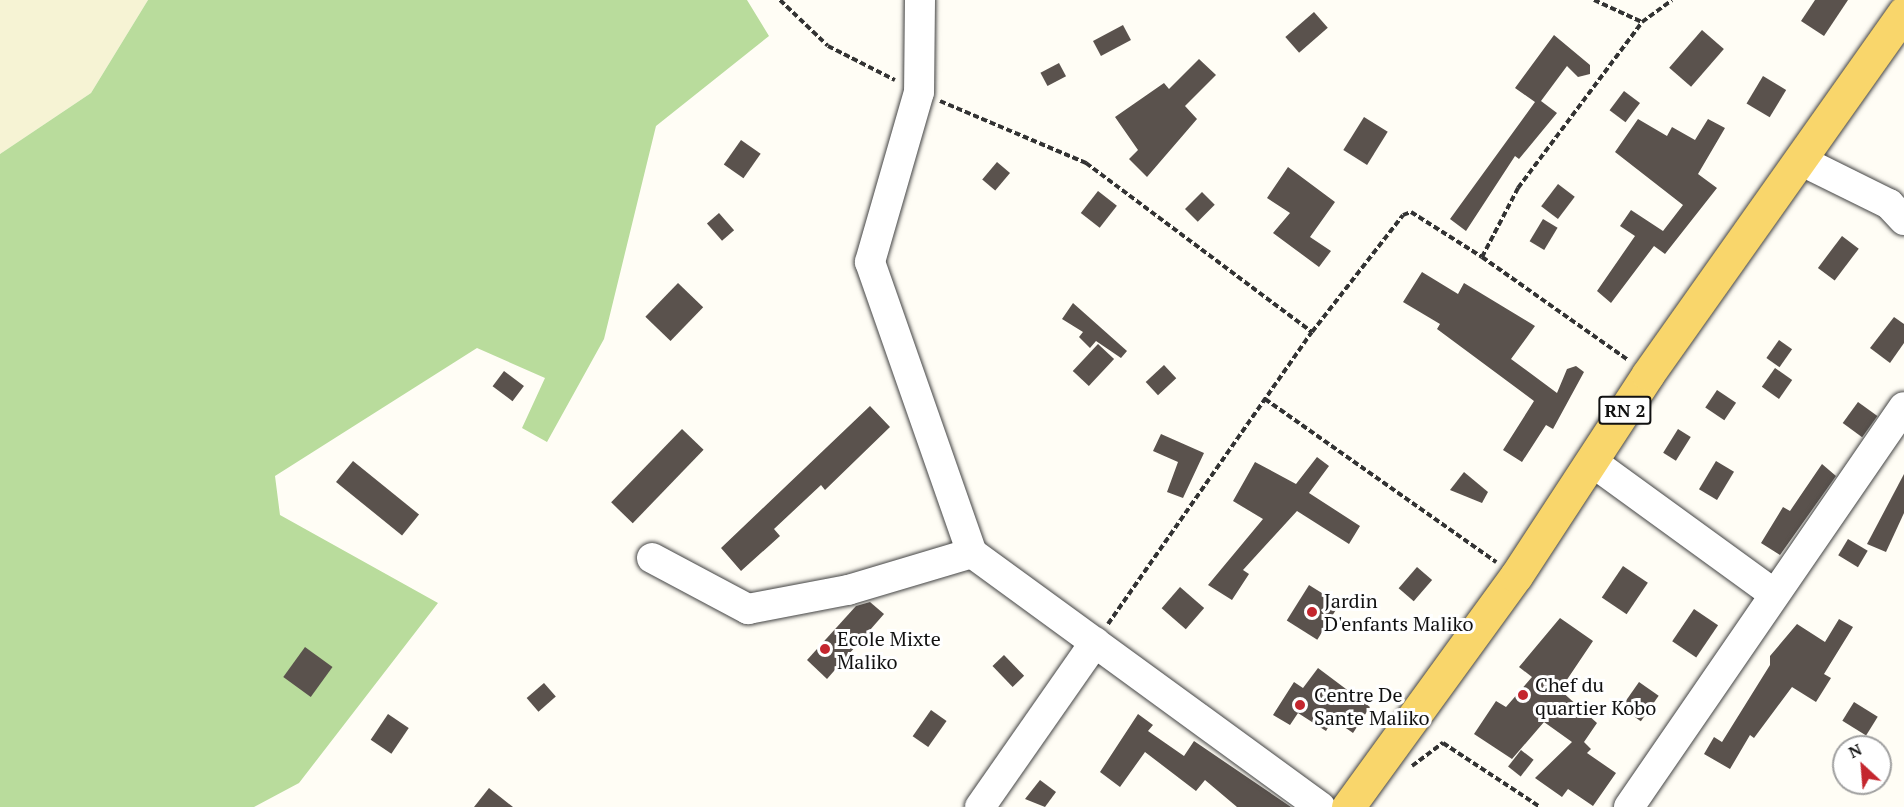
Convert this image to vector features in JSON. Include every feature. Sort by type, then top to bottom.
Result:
[{"type":"main road","name":"RN 2","points":[[1348,807],[1516,576],[1648,374],[1804,162],[1904,14]]},
{"type":"street","points":[[920,0],[919,92],[870,262],[972,553],[1320,807]]},
{"type":"street","points":[[1804,162],[1889,204],[1904,220]]},
{"type":"street","points":[[1629,807],[1773,593],[1904,407]]},
{"type":"street","points":[[1591,461],[1773,593]]},
{"type":"street","points":[[652,558],[748,609],[848,590],[972,553]]},
{"type":"street","points":[[980,807],[1095,642]]},
{"type":"path","points":[[780,0],[828,46],[919,92],[1086,162],[1311,332]]},
{"type":"path","points":[[1594,0],[1642,22]]},
{"type":"path","points":[[1482,257],[1518,188],[1642,22],[1672,0]]},
{"type":"path","points":[[1095,642],[1311,332],[1403,215],[1411,212],[1482,257],[1648,374]]},
{"type":"path","points":[[1265,399],[1516,576]]},
{"type":"path","points":[[1405,771],[1443,743],[1540,807]]},
{"type":"shaded area","points":[[0,0],[148,0],[91,93],[0,154]]},
{"type":"green space","points":[[148,0],[747,0],[769,36],[656,126],[604,339],[547,442],[522,428],[545,378],[477,348],[275,476],[280,515],[438,603],[299,783],[254,807],[0,807],[0,154],[91,93]]},
{"type":"building","points":[[1815,0],[1848,0],[1824,36],[1801,21]]},
{"type":"building","points":[[1314,12],[1328,28],[1299,53],[1285,37]]},
{"type":"building","points":[[1123,25],[1131,40],[1101,56],[1093,41]]},
{"type":"building","points":[[1702,30],[1724,49],[1691,87],[1669,68]]},
{"type":"building","points":[[1554,35],[1590,65],[1590,74],[1578,77],[1567,66],[1541,101],[1557,113],[1519,159],[1515,156],[1466,231],[1450,219],[1535,102],[1515,88]]},
{"type":"building","points":[[1199,59],[1216,75],[1185,106],[1197,119],[1147,177],[1129,159],[1138,150],[1115,117],[1164,83],[1169,89]]},
{"type":"building","points":[[1059,63],[1066,76],[1048,86],[1040,73]]},
{"type":"building","points":[[1763,76],[1786,90],[1770,117],[1747,103]]},
{"type":"building","points":[[1624,91],[1640,103],[1626,122],[1610,110]]},
{"type":"building","points":[[1364,117],[1388,132],[1367,165],[1343,150]]},
{"type":"building","points":[[1638,119],[1667,136],[1672,127],[1695,140],[1708,119],[1725,128],[1698,174],[1717,188],[1665,254],[1654,246],[1611,303],[1597,291],[1635,236],[1620,226],[1631,210],[1663,231],[1683,205],[1615,152]]},
{"type":"building","points":[[741,140],[761,154],[743,178],[724,165]]},
{"type":"building","points":[[997,162],[1010,173],[995,191],[982,180]]},
{"type":"building","points":[[1288,167],[1335,202],[1310,237],[1331,251],[1319,267],[1273,233],[1290,213],[1267,198]]},
{"type":"building","points":[[1558,184],[1575,197],[1558,219],[1541,206]]},
{"type":"building","points":[[1098,191],[1117,206],[1100,228],[1081,213]]},
{"type":"building","points":[[1202,192],[1215,205],[1198,222],[1185,209]]},
{"type":"building","points":[[719,213],[734,230],[722,241],[707,223]]},
{"type":"building","points":[[1543,219],[1558,228],[1544,250],[1530,241]]},
{"type":"building","points":[[1842,236],[1859,249],[1835,281],[1818,268]]},
{"type":"building","points":[[1422,272],[1458,294],[1464,283],[1535,326],[1511,359],[1557,393],[1567,369],[1576,366],[1584,372],[1553,429],[1546,425],[1522,462],[1503,450],[1534,401],[1437,329],[1440,324],[1403,302]]},
{"type":"building","points":[[678,283],[703,307],[671,341],[645,317]]},
{"type":"building","points":[[1073,303],[1127,351],[1121,358],[1096,341],[1090,348],[1079,337],[1083,332],[1062,319]]},
{"type":"building","points":[[1894,317],[1904,324],[1904,343],[1890,363],[1870,348]]},
{"type":"building","points":[[1779,340],[1792,349],[1779,367],[1766,358]]},
{"type":"building","points":[[1098,344],[1114,359],[1089,386],[1073,371]]},
{"type":"building","points":[[1164,365],[1176,378],[1158,395],[1146,382]]},
{"type":"building","points":[[1775,368],[1792,380],[1779,399],[1762,387]]},
{"type":"building","points":[[504,371],[524,386],[513,401],[493,386]]},
{"type":"building","points":[[1717,390],[1736,403],[1724,420],[1705,407]]},
{"type":"building","points":[[1858,402],[1877,416],[1862,437],[1843,423]]},
{"type":"building","points":[[870,406],[890,427],[825,490],[821,485],[774,529],[780,536],[741,571],[721,548]]},
{"type":"building","points":[[682,429],[704,450],[633,523],[611,502]]},
{"type":"building","points":[[1678,429],[1691,437],[1676,461],[1663,453]]},
{"type":"building","points":[[1161,434],[1204,453],[1183,498],[1167,492],[1178,462],[1153,451]]},
{"type":"building","points":[[1317,457],[1329,466],[1309,493],[1360,526],[1349,544],[1297,511],[1243,570],[1249,574],[1232,600],[1208,585],[1263,519],[1233,501],[1255,462],[1296,484]]},
{"type":"building","points":[[353,461],[419,514],[402,535],[336,482]]},
{"type":"building","points":[[1716,461],[1734,472],[1717,500],[1699,489]]},
{"type":"building","points":[[1822,464],[1836,476],[1780,555],[1761,543],[1783,507],[1790,511]]},
{"type":"building","points":[[1464,472],[1488,492],[1482,503],[1450,490]]},
{"type":"building","points":[[1904,474],[1904,513],[1886,552],[1867,544]]},
{"type":"building","points":[[1848,539],[1868,551],[1858,567],[1838,555]]},
{"type":"building","points":[[1623,566],[1648,583],[1627,614],[1602,598]]},
{"type":"building","points":[[1417,567],[1432,580],[1414,601],[1399,588]]},
{"type":"building","name":"Jardin D'enfants Maliko","points":[[1309,585],[1340,604],[1317,640],[1287,621]]},
{"type":"building","points":[[1180,587],[1204,608],[1186,629],[1162,608]]},
{"type":"building","points":[[870,602],[884,614],[827,679],[807,660],[856,606]]},
{"type":"building","points":[[1694,609],[1718,625],[1696,658],[1672,641]]},
{"type":"building","points":[[1560,618],[1593,641],[1560,690],[1597,723],[1584,742],[1591,749],[1587,753],[1616,773],[1593,806],[1568,789],[1562,797],[1535,778],[1572,742],[1544,722],[1512,759],[1474,734],[1496,701],[1506,707],[1532,677],[1519,667]]},
{"type":"building","points":[[1839,619],[1853,627],[1824,674],[1831,678],[1816,702],[1792,687],[1754,738],[1750,735],[1730,769],[1704,754],[1714,737],[1722,742],[1770,665],[1770,656],[1797,624],[1825,642]]},
{"type":"building","points":[[305,647],[333,667],[311,697],[283,677]]},
{"type":"building","points":[[1004,655],[1024,676],[1013,687],[992,666]]},
{"type":"building","points":[[1318,668],[1370,707],[1353,733],[1333,719],[1326,731],[1298,713],[1290,725],[1273,715],[1294,682],[1303,688]]},
{"type":"building","points":[[1639,682],[1659,696],[1641,721],[1621,707]]},
{"type":"building","points":[[544,683],[556,697],[538,712],[527,698]]},
{"type":"building","points":[[1854,702],[1878,717],[1865,735],[1842,721]]},
{"type":"building","points":[[931,710],[947,721],[928,747],[913,736]]},
{"type":"building","points":[[388,714],[409,728],[391,754],[371,740]]},
{"type":"building","points":[[1138,714],[1153,725],[1148,731],[1184,756],[1194,741],[1291,807],[1237,807],[1205,780],[1196,791],[1145,752],[1120,787],[1100,772]]},
{"type":"building","points":[[1521,750],[1534,760],[1521,776],[1508,767]]},
{"type":"building","points":[[1040,780],[1056,792],[1045,807],[1025,799]]},
{"type":"building","points":[[489,788],[513,807],[474,807]]},
{"type":"place","name":"Jardin D'enfants Maliko","points":[[1312,612]]},
{"type":"place","name":"Ecole Mixte Maliko","points":[[825,649]]},
{"type":"place","name":"Chef du quartier Kobo","points":[[1523,695]]},
{"type":"place","name":"Centre De Sante Maliko","points":[[1300,705]]}]
